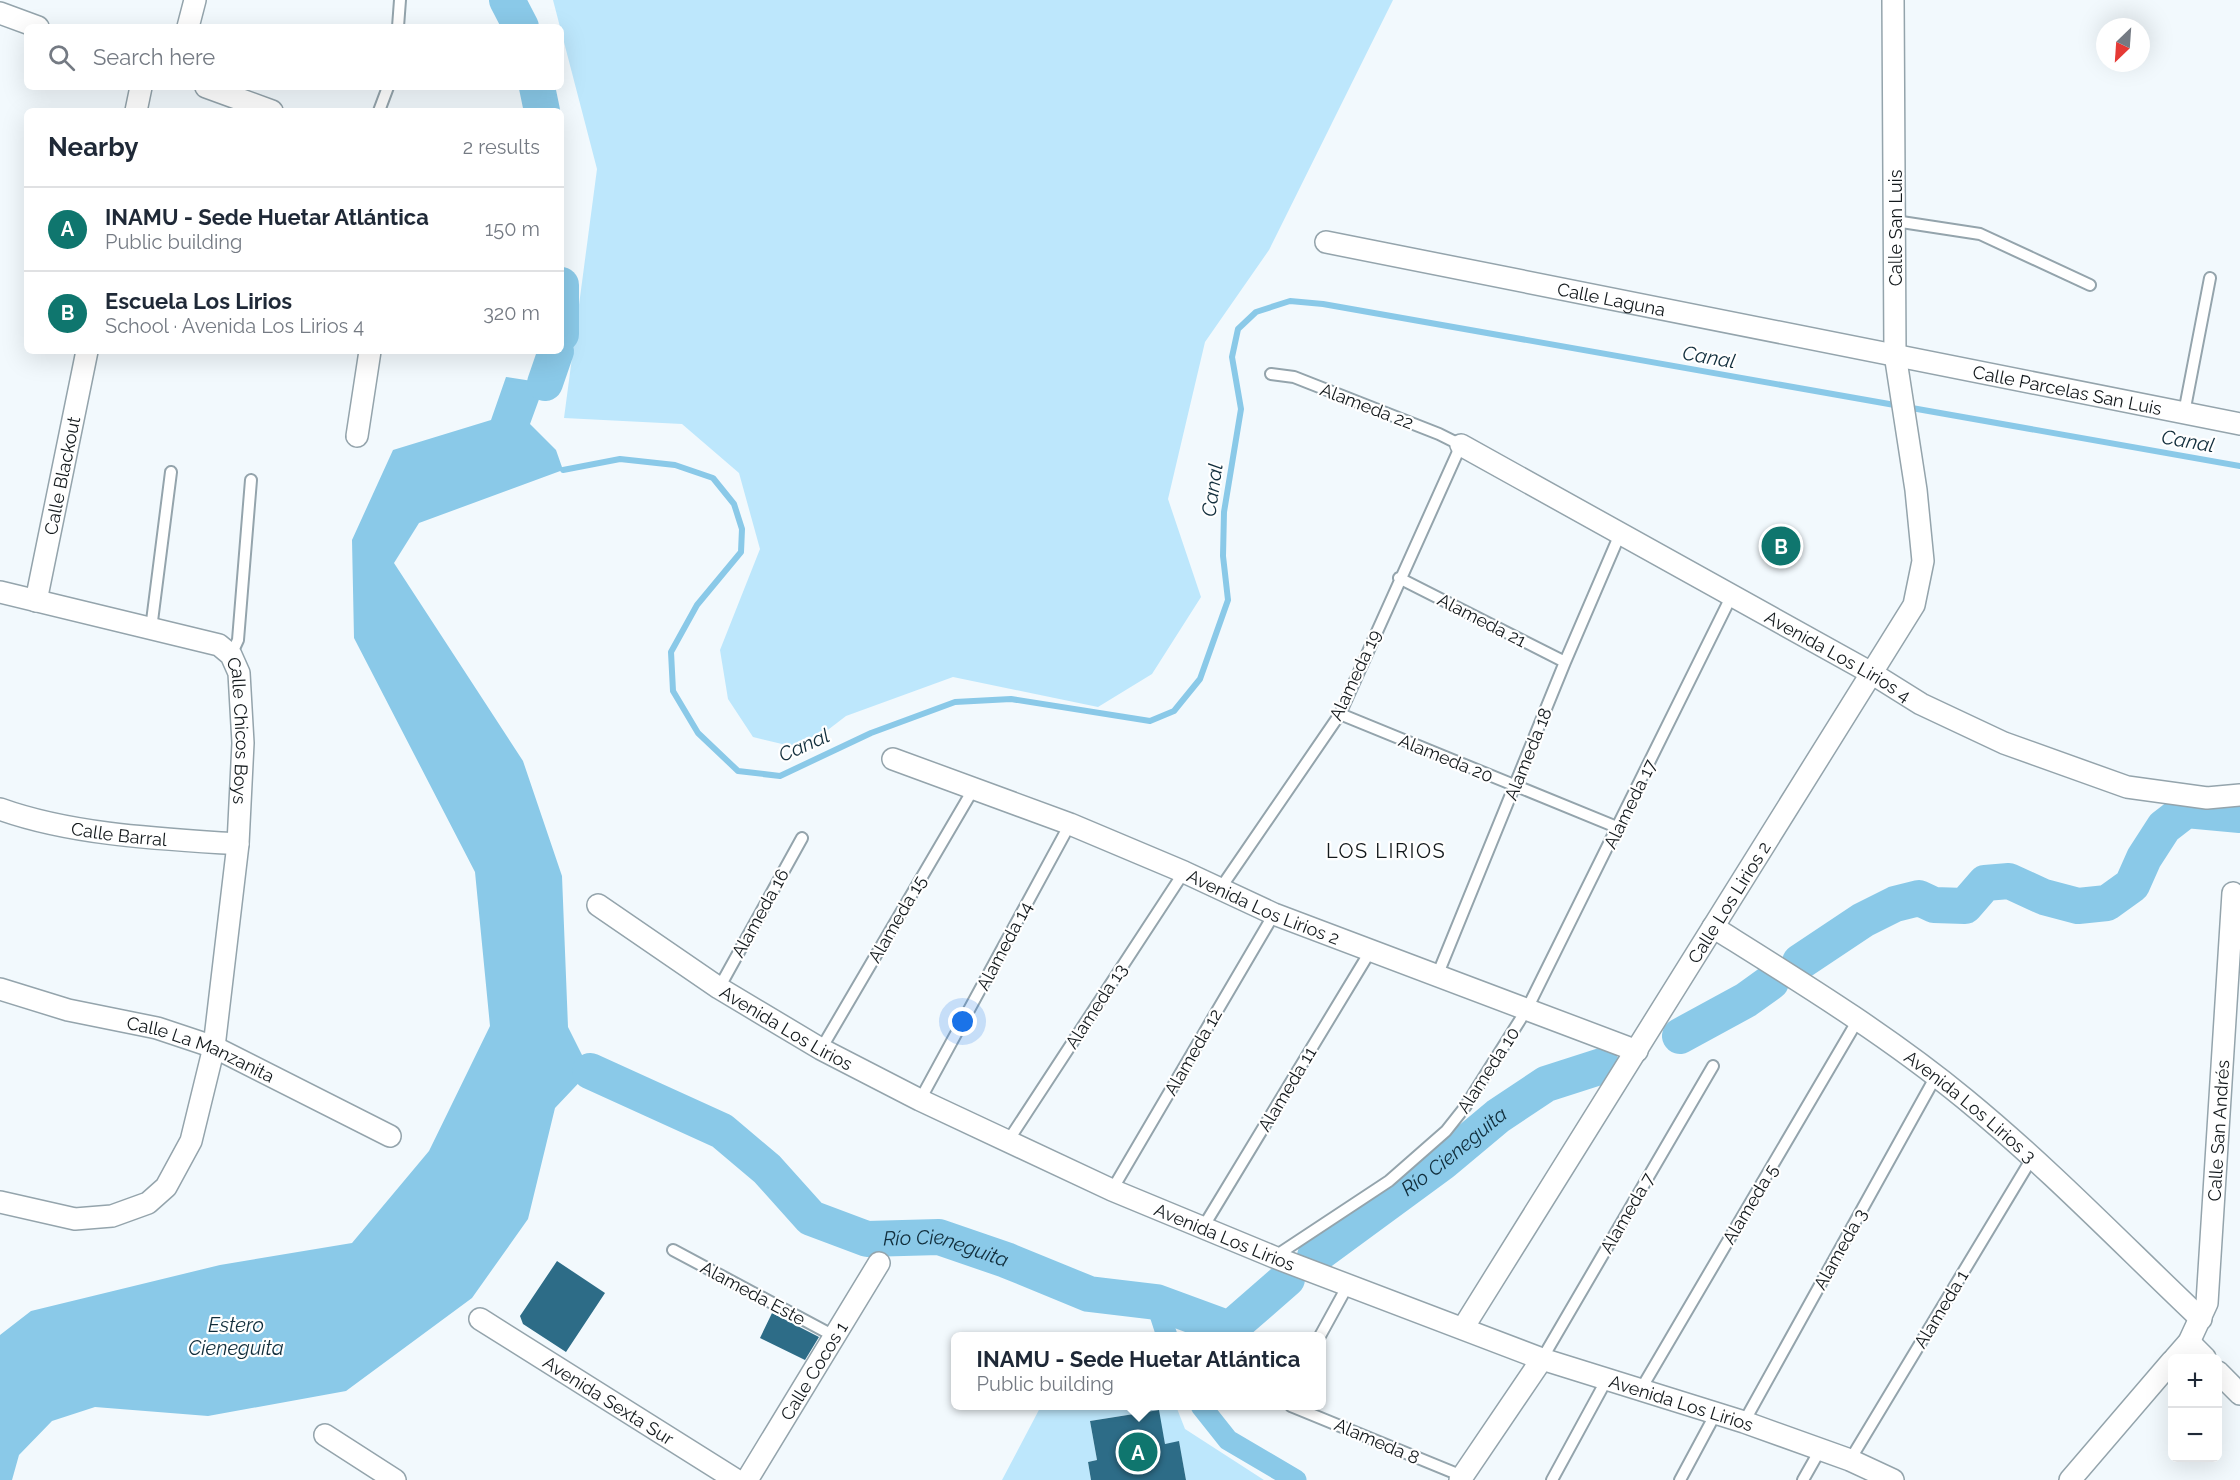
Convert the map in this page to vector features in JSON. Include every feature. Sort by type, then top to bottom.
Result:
[{"type":"street","points":[[189,24],[195,0]]},
{"type":"street","name":"Calle San Luis","points":[[1893,0],[1896,354],[1911,455]]},
{"type":"street","points":[[0,13],[30,24]]},
{"type":"street","points":[[137,108],[140,90]]},
{"type":"street","points":[[214,90],[264,108]]},
{"type":"street","name":"Calle Laguna","points":[[1326,242],[1896,354]]},
{"type":"street","name":"Calle Blackout","points":[[36,601],[86,354]]},
{"type":"street","points":[[357,436],[370,354]]},
{"type":"street","name":"Calle Parcelas San Luis","points":[[1896,354],[2240,424]]},
{"type":"street","name":"Avenida Los Lirios 4","points":[[1461,446],[1873,674],[1921,704],[2004,743],[2127,787],[2207,798],[2240,795]]},
{"type":"street","name":"Calle Los Lirios 2","points":[[1463,1328],[1914,605],[1923,561],[1911,455]]},
{"type":"street","name":"Calle Chicos Boys","points":[[0,592],[219,645],[231,655],[239,672],[243,743],[238,844],[214,1047],[191,1141],[166,1187],[148,1203],[112,1216],[75,1219],[0,1202]]},
{"type":"street","name":"Avenida Los Lirios 2","points":[[893,759],[1070,824],[1184,872],[1274,914],[1637,1051]]},
{"type":"street","name":"Calle Barral","points":[[0,809],[25,818],[147,838],[238,844]]},
{"type":"street","name":"Calle San Andrés","points":[[2179,1354],[2201,1319],[2207,1303],[2233,892]]},
{"type":"street","name":"Avenida Los Lirios","points":[[598,905],[719,988],[821,1049],[920,1100],[1112,1190],[1202,1229],[1542,1359],[1744,1422],[1850,1460],[1893,1480]]},
{"type":"street","name":"Avenida Los Lirios 3","points":[[1713,927],[1859,1018],[1936,1076],[2032,1158],[2201,1319]]},
{"type":"street","name":"Calle La Manzanita","points":[[0,989],[68,1010],[157,1028],[214,1047],[390,1136]]},
{"type":"street","name":"Calle Cocos 1","points":[[747,1480],[879,1263]]},
{"type":"street","name":"Avenida Sexta Sur","points":[[480,1319],[736,1480]]},
{"type":"street","points":[[2188,1342],[2200,1354]]},
{"type":"street","points":[[1461,1478],[1542,1359]]},
{"type":"street","name":"Calle San Andrés","points":[[2070,1480],[2168,1367]]},
{"type":"street","points":[[2222,1377],[2240,1394]]},
{"type":"street","points":[[325,1435],[395,1480]]},
{"type":"lane","points":[[398,24],[400,0]]},
{"type":"lane","points":[[380,108],[387,90]]},
{"type":"lane","points":[[1895,221],[1980,234],[2090,285]]},
{"type":"lane","points":[[2184,413],[2210,278]]},
{"type":"lane","name":"Alameda 22","points":[[1271,375],[1294,377],[1439,434],[1461,446]]},
{"type":"lane","name":"Alameda 19","points":[[1220,889],[1340,714],[1399,578],[1461,446]]},
{"type":"lane","points":[[151,629],[171,472]]},
{"type":"lane","points":[[231,655],[238,640],[251,480]]},
{"type":"lane","name":"Alameda 18","points":[[1437,976],[1565,662],[1620,534]]},
{"type":"lane","name":"Alameda 21","points":[[1399,578],[1565,662]]},
{"type":"lane","name":"Alameda 17","points":[[1527,1009],[1619,828],[1731,597]]},
{"type":"lane","name":"Alameda 20","points":[[1340,714],[1619,828]]},
{"type":"lane","name":"Alameda 15","points":[[821,1049],[974,788]]},
{"type":"lane","name":"Alameda 14","points":[[920,1100],[1070,824]]},
{"type":"lane","name":"Alameda 16","points":[[719,988],[802,838]]},
{"type":"lane","name":"Alameda 13","points":[[1008,1141],[1184,872]]},
{"type":"lane","name":"Alameda 12","points":[[1112,1190],[1274,914]]},
{"type":"lane","name":"Alameda 11","points":[[1202,1229],[1371,950]]},
{"type":"lane","name":"Alameda 10","points":[[1274,1257],[1389,1181],[1446,1131],[1465,1107],[1527,1009]]},
{"type":"lane","name":"Alameda 5","points":[[1641,1389],[1859,1018]]},
{"type":"lane","name":"Alameda 7","points":[[1542,1359],[1713,1066]]},
{"type":"lane","name":"Alameda 3","points":[[1744,1422],[1936,1076]]},
{"type":"lane","name":"Alameda 1","points":[[1850,1460],[2032,1158]]},
{"type":"lane","name":"Alameda Este","points":[[673,1250],[834,1336]]},
{"type":"lane","points":[[1322,1332],[1348,1285]]},
{"type":"lane","points":[[1552,1480],[1608,1379]]},
{"type":"lane","name":"Alameda 8","points":[[1301,1410],[1461,1478]]},
{"type":"lane","points":[[1680,1480],[1716,1413]]},
{"type":"lane","points":[[1803,1480],[1820,1450]]},
{"type":"shaded area","points":[[553,0],[1393,0],[1269,250],[1205,342],[1168,499],[1201,597],[1152,674],[1098,707],[953,677],[846,716],[803,749],[753,737],[728,699],[720,650],[760,549],[739,473],[682,424],[564,418],[597,169],[564,42],[564,24],[559,24]]},
{"type":"shaded area","points":[[1039,1410],[1158,1410],[1090,1421],[1097,1460],[1088,1462],[1091,1480],[1002,1480]]},
{"type":"shaded area","points":[[1158,1410],[1178,1410],[1185,1429],[1264,1480],[1186,1480],[1179,1442],[1165,1444]]},
{"type":"water","name":"Estero Cieneguita","points":[[506,377],[545,383],[530,424],[556,450],[563,470],[419,523],[394,563],[523,761],[562,876],[568,1027],[590,1071],[555,1108],[528,1219],[472,1298],[346,1391],[208,1416],[95,1407],[52,1421],[19,1455],[12,1480],[0,1480],[0,1335],[31,1311],[220,1265],[352,1243],[429,1151],[490,1026],[475,872],[354,638],[352,540],[393,450],[491,420]]},
{"type":"building","points":[[557,1261],[605,1293],[566,1352],[523,1324],[520,1316]]},
{"type":"building","points":[[772,1313],[819,1337],[805,1360],[760,1338]]},
{"type":"building","points":[[1159,1410],[1165,1444],[1179,1441],[1186,1480],[1091,1480],[1088,1462],[1097,1460],[1090,1421]]},
{"type":"waterway","name":"Estero Cieneguita","points":[[507,0],[519,24]]},
{"type":"waterway","name":"Estero Cieneguita","points":[[538,90],[541,108]]},
{"type":"waterway","name":"Canal","points":[[563,470],[620,459],[675,465],[713,478],[734,504],[742,529],[741,552],[697,605],[671,652],[673,691],[698,733],[738,771],[780,776],[871,733],[955,702],[1011,699],[1150,721],[1174,711],[1200,679],[1228,600],[1223,556],[1224,512],[1241,409],[1232,357],[1238,329],[1256,312],[1290,301],[1323,304],[2240,466]]},
{"type":"waterway","name":"Estero Cieneguita","points":[[545,383],[555,354]]},
{"type":"waterway","name":"Río Cieneguita","points":[[1800,962],[1863,920],[1895,904],[1919,898],[1934,905],[1965,906],[1985,883],[2009,881],[2044,897],[2078,906],[2107,903],[2132,885],[2144,858],[2164,827],[2186,810],[2240,815]]},
{"type":"waterway","name":"Río Cieneguita","points":[[1680,1036],[1746,1000],[1771,982]]},
{"type":"waterway","name":"Río Cieneguita","points":[[1315,1256],[1443,1162],[1498,1116],[1546,1084],[1602,1066]]},
{"type":"waterway","name":"Río Cieneguita","points":[[590,1071],[722,1131],[767,1169],[811,1218],[867,1239],[939,1237],[1006,1260],[1089,1294],[1156,1302],[1224,1327],[1233,1326],[1287,1279]]},
{"type":"waterway","points":[[1156,1302],[1166,1332]]},
{"type":"waterway","points":[[1204,1410],[1228,1440],[1296,1480]]},
{"type":"place","name":"Escuela Los Lirios","points":[[1781,546]]},
{"type":"place","name":"INAMU - Sede Huetar Atlántica","points":[[1138,1452]]},
{"type":"district","name":"LOS LIRIOS","points":[[1386,851]]}]
